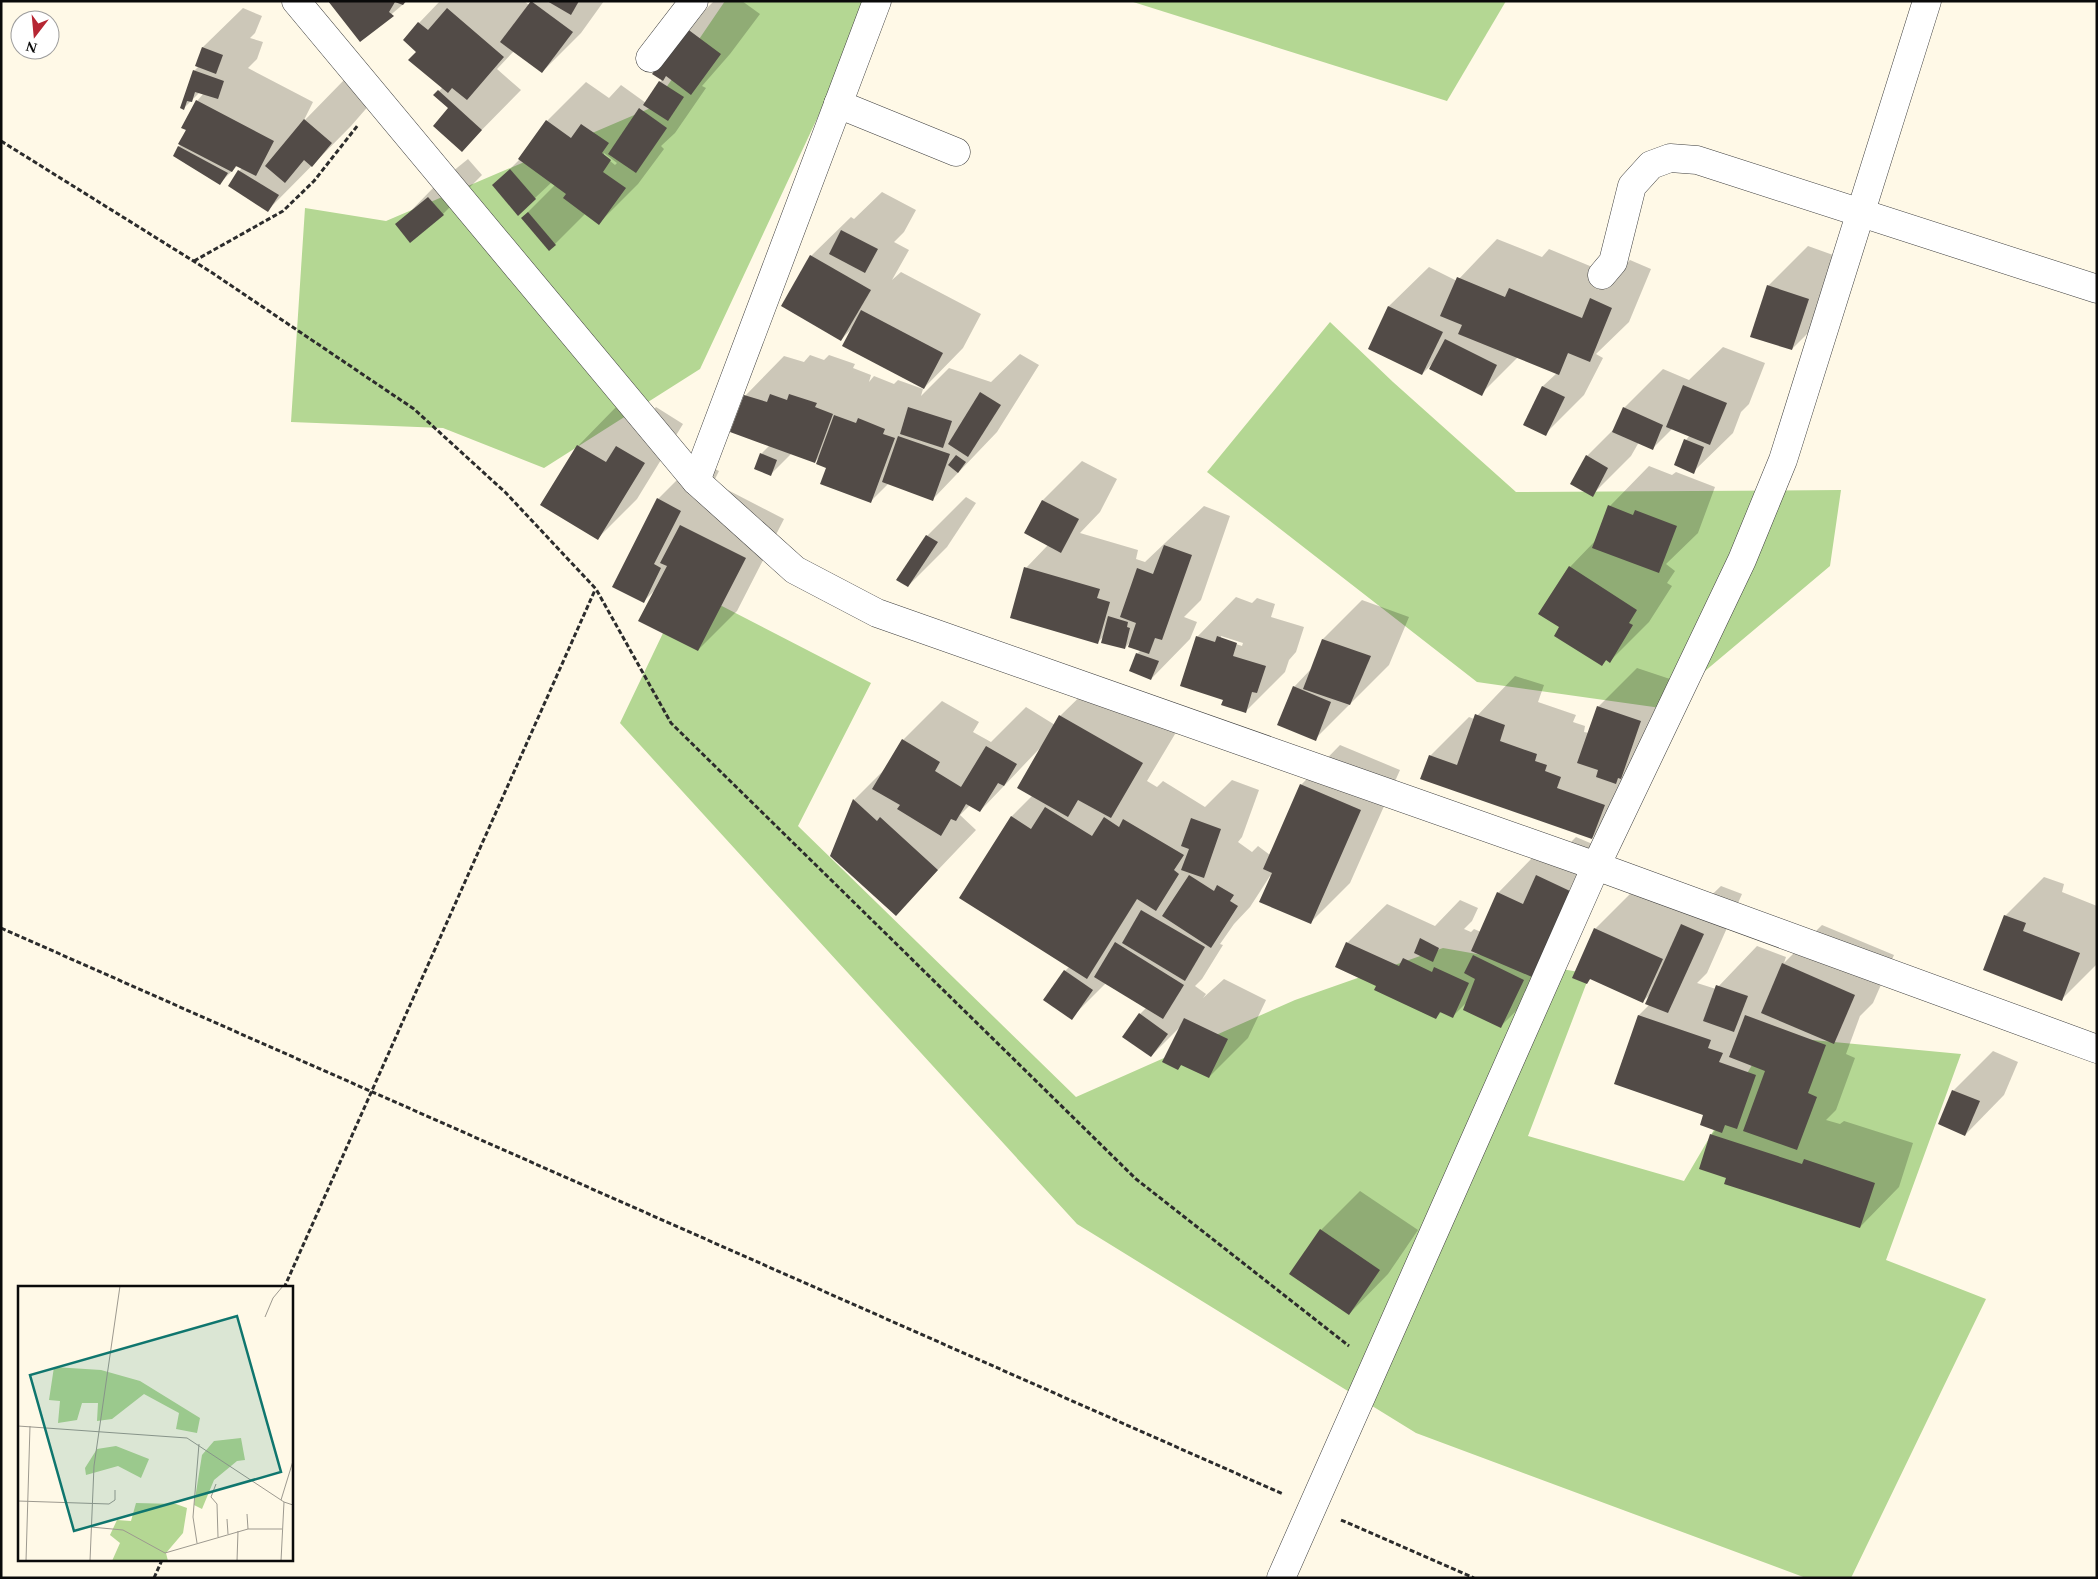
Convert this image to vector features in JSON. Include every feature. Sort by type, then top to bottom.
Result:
[{"type":"street","points":[[296,1],[696,481],[795,570],[877,613],[1596,866],[2097,1049]]},
{"type":"street","points":[[650,58],[694,1]]},
{"type":"street","points":[[696,481],[877,1]]},
{"type":"street","points":[[1281,1578],[1596,866],[1742,560],[1779,469],[1927,1]]},
{"type":"street","points":[[838,104],[956,152]]},
{"type":"street","points":[[1602,276],[1613,262],[1632,186],[1651,165],[1670,158],[1697,160],[2097,289]]},
{"type":"path","points":[[193,261],[283,212],[344,145],[377,98]]},
{"type":"path","points":[[1,141],[193,261],[414,409],[506,492],[596,589],[671,723],[1136,1179],[1374,1366]]},
{"type":"path","points":[[285,1286],[596,589]]},
{"type":"path","points":[[1,928],[1474,1578]]},
{"type":"path","points":[[154,1578],[161,1562]]},
{"type":"green space","points":[[725,1],[872,1],[700,369],[544,468],[443,428],[291,422],[305,208],[386,221],[653,107]]},
{"type":"green space","points":[[1130,1],[1506,1],[1447,101]]},
{"type":"green space","points":[[1330,322],[1393,382],[1516,492],[1841,490],[1830,566],[1661,708],[1477,682],[1207,472]]},
{"type":"green space","points":[[685,587],[871,683],[798,826],[1076,1097],[1295,1000],[1443,948],[1590,974],[1528,1136],[1684,1181],[1769,1036],[1961,1054],[1886,1260],[1986,1299],[1851,1578],[1806,1578],[1416,1433],[1077,1224],[620,723]]},
{"type":"building","points":[[328,1],[406,1],[403,5],[395,2],[389,12],[394,16],[360,42]]},
{"type":"building","points":[[531,1],[573,32],[542,73],[500,42]]},
{"type":"building","points":[[547,1],[579,1],[571,15]]},
{"type":"building","points":[[447,8],[504,57],[467,100],[452,88],[448,93],[408,60],[416,52],[403,40],[418,22],[428,30]]},
{"type":"building","points":[[686,28],[721,54],[691,95],[666,76],[663,81],[652,74]]},
{"type":"building","points":[[202,47],[223,55],[216,74],[195,66]]},
{"type":"building","points":[[193,70],[224,81],[218,99],[195,92],[192,102],[187,101],[184,110],[180,108]]},
{"type":"building","points":[[659,81],[684,97],[668,121],[643,105]]},
{"type":"building","points":[[438,90],[482,130],[462,152],[433,126],[448,108],[433,95]]},
{"type":"building","points":[[196,100],[274,141],[256,176],[236,166],[232,172],[178,144],[186,130],[181,128]]},
{"type":"building","points":[[639,108],[667,128],[636,173],[608,154]]},
{"type":"building","points":[[304,119],[332,143],[312,167],[304,160],[285,183],[265,166]]},
{"type":"building","points":[[546,120],[571,138],[581,124],[609,143],[602,153],[611,160],[603,172],[626,188],[599,225],[563,198],[566,194],[518,159]]},
{"type":"building","points":[[178,146],[228,173],[220,185],[173,156]]},
{"type":"building","points":[[510,169],[536,199],[518,216],[492,185]]},
{"type":"building","points":[[238,170],[279,195],[268,212],[228,186]]},
{"type":"building","points":[[428,197],[444,215],[410,243],[395,224]]},
{"type":"building","points":[[528,212],[556,245],[549,251],[521,218]]},
{"type":"building","points":[[841,230],[878,249],[865,273],[829,254]]},
{"type":"building","points":[[810,255],[871,290],[841,341],[781,306]]},
{"type":"building","points":[[1457,277],[1505,297],[1509,288],[1582,318],[1590,298],[1612,308],[1590,362],[1568,353],[1559,375],[1458,334],[1462,325],[1440,316]]},
{"type":"building","points":[[1767,285],[1809,299],[1792,350],[1750,337]]},
{"type":"building","points":[[1388,306],[1443,332],[1422,375],[1368,349]]},
{"type":"building","points":[[861,310],[943,353],[924,389],[842,346]]},
{"type":"building","points":[[1445,339],[1497,365],[1482,396],[1429,369]]},
{"type":"building","points":[[1683,385],[1727,403],[1710,445],[1666,427]]},
{"type":"building","points":[[1542,386],[1565,397],[1546,436],[1523,425]]},
{"type":"building","points":[[980,392],[1001,405],[968,457],[948,444]]},
{"type":"building","points":[[770,394],[787,400],[789,394],[817,403],[815,407],[833,414],[815,463],[730,432],[744,395],[767,402]]},
{"type":"building","points":[[908,407],[952,421],[943,448],[900,434]]},
{"type":"building","points":[[1623,407],[1663,425],[1653,450],[1612,432]]},
{"type":"building","points":[[834,415],[856,423],[858,418],[885,429],[883,434],[895,438],[871,503],[820,484],[826,468],[816,464]]},
{"type":"building","points":[[898,436],[950,454],[933,501],[882,482]]},
{"type":"building","points":[[1684,439],[1704,447],[1694,474],[1674,465]]},
{"type":"building","points":[[577,445],[606,462],[616,446],[645,463],[598,540],[540,505]]},
{"type":"building","points":[[760,453],[777,460],[771,476],[754,469]]},
{"type":"building","points":[[956,455],[966,462],[958,473],[948,465]]},
{"type":"building","points":[[1586,455],[1608,468],[1593,497],[1570,484]]},
{"type":"building","points":[[657,498],[681,511],[654,564],[661,568],[644,603],[612,587]]},
{"type":"building","points":[[1042,500],[1079,519],[1061,553],[1024,533]]},
{"type":"building","points":[[1608,505],[1633,515],[1635,510],[1677,526],[1659,573],[1592,548]]},
{"type":"building","points":[[680,525],[746,558],[698,651],[638,621],[667,566],[660,563]]},
{"type":"building","points":[[926,535],[938,542],[908,587],[896,580]]},
{"type":"building","points":[[1164,545],[1192,555],[1162,640],[1155,638],[1149,654],[1128,647],[1136,623],[1120,617],[1137,568],[1153,574]]},
{"type":"building","points":[[1569,566],[1637,610],[1629,623],[1633,625],[1610,663],[1606,660],[1602,666],[1554,636],[1559,627],[1538,614]]},
{"type":"building","points":[[1024,567],[1100,589],[1097,598],[1110,602],[1098,644],[1010,618]]},
{"type":"building","points":[[1108,616],[1128,622],[1127,627],[1130,628],[1125,649],[1101,643]]},
{"type":"building","points":[[1196,636],[1215,642],[1217,636],[1237,643],[1233,656],[1266,666],[1257,693],[1252,692],[1246,713],[1221,705],[1223,700],[1180,686]]},
{"type":"building","points":[[1322,639],[1371,656],[1350,705],[1303,689]]},
{"type":"building","points":[[1136,653],[1159,661],[1151,680],[1129,671]]},
{"type":"building","points":[[1293,686],[1331,702],[1316,741],[1277,725]]},
{"type":"building","points":[[1597,706],[1641,721],[1621,779],[1618,778],[1616,784],[1596,777],[1598,770],[1577,763]]},
{"type":"building","points":[[1475,714],[1505,725],[1500,741],[1537,754],[1535,761],[1547,765],[1545,771],[1561,777],[1557,788],[1605,805],[1592,839],[1420,779],[1429,755],[1457,765]]},
{"type":"building","points":[[1059,715],[1143,763],[1111,818],[1078,800],[1068,817],[1017,788]]},
{"type":"building","points":[[902,739],[940,762],[935,771],[961,787],[986,746],[1017,764],[1004,786],[998,783],[980,812],[966,804],[956,821],[951,819],[941,836],[897,809],[900,805],[872,789]]},
{"type":"building","points":[[1300,784],[1361,810],[1311,924],[1259,902],[1272,873],[1263,869]]},
{"type":"building","points":[[853,799],[877,821],[880,817],[938,870],[896,916],[830,856]]},
{"type":"building","points":[[1045,807],[1092,836],[1104,817],[1119,827],[1123,819],[1184,855],[1174,870],[1179,874],[1156,911],[1137,899],[1087,979],[959,898],[1011,816],[1031,829]]},
{"type":"building","points":[[1191,818],[1221,829],[1204,878],[1181,870],[1189,849],[1181,846]]},
{"type":"building","points":[[1189,875],[1214,891],[1217,885],[1234,895],[1230,901],[1238,906],[1211,948],[1162,916]]},
{"type":"building","points":[[1536,875],[1570,891],[1532,977],[1471,951],[1497,892],[1523,904]]},
{"type":"building","points":[[1141,910],[1205,947],[1185,981],[1122,943]]},
{"type":"building","points":[[2004,915],[2026,923],[2023,931],[2080,953],[2062,1001],[1983,970]]},
{"type":"building","points":[[1681,924],[1704,934],[1668,1013],[1645,1004]]},
{"type":"building","points":[[1594,928],[1663,959],[1643,1003],[1590,979],[1587,984],[1572,978]]},
{"type":"building","points":[[1420,938],[1439,948],[1433,962],[1414,953]]},
{"type":"building","points":[[1115,942],[1184,985],[1163,1019],[1094,977]]},
{"type":"building","points":[[1346,942],[1399,966],[1403,958],[1432,972],[1434,967],[1469,983],[1453,1018],[1440,1012],[1436,1019],[1374,990],[1376,986],[1335,967]]},
{"type":"building","points":[[1473,955],[1524,980],[1501,1028],[1463,1010],[1475,979],[1464,973]]},
{"type":"building","points":[[1782,963],[1855,995],[1834,1044],[1761,1013]]},
{"type":"building","points":[[1064,970],[1093,990],[1072,1020],[1043,1000]]},
{"type":"building","points":[[1716,985],[1748,996],[1734,1032],[1703,1021]]},
{"type":"building","points":[[1139,1013],[1168,1034],[1151,1057],[1122,1037]]},
{"type":"building","points":[[1638,1015],[1711,1040],[1708,1048],[1723,1053],[1719,1062],[1756,1075],[1737,1129],[1725,1125],[1722,1133],[1700,1125],[1703,1115],[1614,1084]]},
{"type":"building","points":[[1745,1015],[1826,1045],[1808,1093],[1817,1097],[1797,1150],[1743,1131],[1765,1071],[1729,1057]]},
{"type":"building","points":[[1184,1018],[1228,1039],[1209,1078],[1181,1065],[1178,1070],[1162,1062]]},
{"type":"building","points":[[1952,1090],[1980,1101],[1965,1136],[1938,1124]]},
{"type":"building","points":[[1710,1134],[1802,1164],[1804,1159],[1875,1183],[1860,1228],[1724,1184],[1726,1178],[1699,1169]]},
{"type":"building","points":[[1320,1229],[1380,1270],[1349,1315],[1289,1274]]}]
